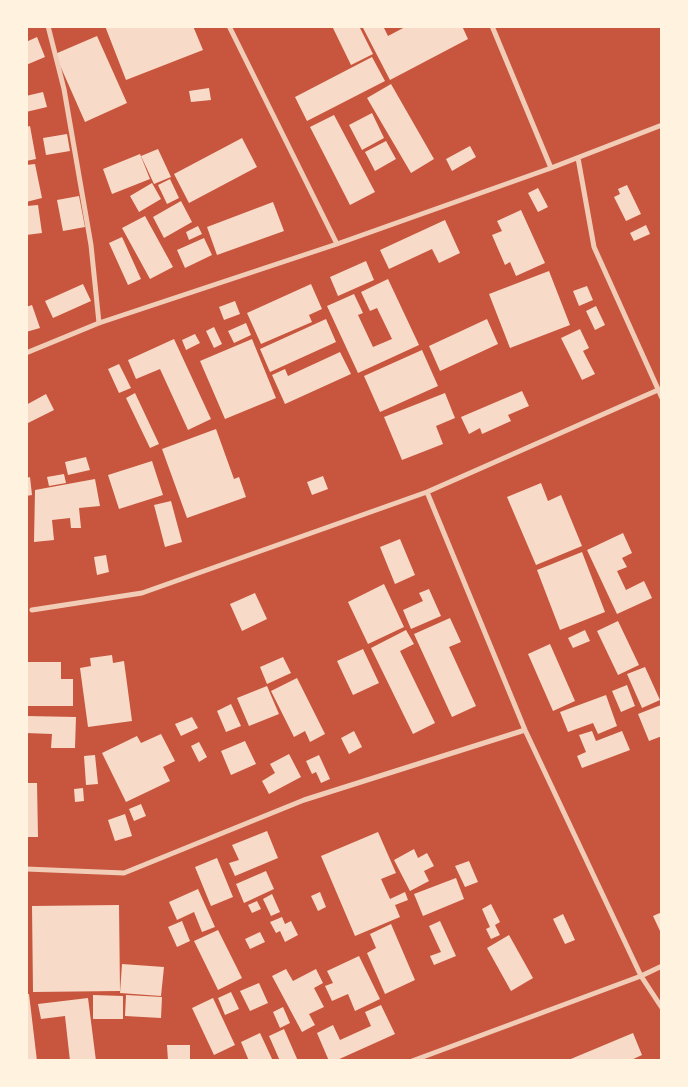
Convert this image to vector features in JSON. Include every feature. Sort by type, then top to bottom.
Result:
[{"type":"street","points":[[48,26],[64,89],[86,216],[99,323]]},
{"type":"street","points":[[229,26],[338,244]]},
{"type":"street","points":[[492,26],[551,168]]},
{"type":"street","points":[[26,353],[99,323],[338,244],[551,168],[662,125]]},
{"type":"street","points":[[578,158],[594,247],[662,398]]},
{"type":"street","points":[[32,610],[142,593],[427,492],[658,390]]},
{"type":"street","points":[[427,492],[525,730],[642,976],[662,1008]]},
{"type":"street","points":[[26,869],[124,873],[304,800],[525,730]]},
{"type":"street","points":[[412,1061],[642,976],[662,966]]},
{"type":"building","points":[[105,26],[193,26],[203,50],[126,80]]},
{"type":"building","points":[[332,26],[359,26],[373,54],[351,65]]},
{"type":"building","points":[[362,26],[383,26],[388,36],[407,26],[462,26],[468,39],[390,80]]},
{"type":"building","points":[[97,36],[127,103],[85,122],[55,54]]},
{"type":"building","points":[[37,37],[45,57],[26,65],[26,42]]},
{"type":"building","points":[[372,57],[385,81],[307,121],[295,97]]},
{"type":"building","points":[[391,84],[434,159],[411,173],[367,98]]},
{"type":"building","points":[[209,88],[211,100],[191,102],[189,91]]},
{"type":"building","points":[[43,92],[47,107],[26,112],[26,96]]},
{"type":"building","points":[[372,113],[384,138],[362,150],[349,125]]},
{"type":"building","points":[[334,115],[375,192],[350,205],[310,127]]},
{"type":"building","points":[[30,126],[36,159],[26,161],[26,127]]},
{"type":"building","points":[[67,134],[70,151],[46,155],[43,138]]},
{"type":"building","points":[[242,138],[257,167],[189,203],[174,174]]},
{"type":"building","points":[[386,141],[396,159],[375,171],[365,152]]},
{"type":"building","points":[[470,146],[476,157],[452,171],[446,159]]},
{"type":"building","points":[[158,149],[171,177],[154,184],[141,156]]},
{"type":"building","points":[[140,154],[150,179],[112,194],[103,169]]},
{"type":"building","points":[[35,164],[42,198],[26,202],[26,165]]},
{"type":"building","points":[[170,179],[179,198],[167,204],[158,185]]},
{"type":"building","points":[[152,183],[161,199],[139,212],[130,196]]},
{"type":"building","points":[[627,185],[641,214],[626,221],[614,197],[620,194],[618,189]]},
{"type":"building","points":[[538,188],[548,207],[538,212],[528,193]]},
{"type":"building","points":[[79,196],[85,227],[63,231],[57,200]]},
{"type":"building","points":[[181,201],[192,222],[164,238],[153,217]]},
{"type":"building","points":[[273,202],[284,231],[217,255],[207,227]]},
{"type":"building","points":[[38,205],[42,233],[26,235],[26,206]]},
{"type":"building","points":[[521,210],[545,263],[516,276],[510,262],[505,265],[492,235],[502,231],[497,221]]},
{"type":"building","points":[[145,216],[173,267],[150,279],[122,228]]},
{"type":"building","points":[[445,220],[460,253],[439,263],[432,249],[389,269],[380,250]]},
{"type":"building","points":[[646,225],[650,234],[634,241],[630,233]]},
{"type":"building","points":[[198,226],[202,234],[189,240],[186,232]]},
{"type":"building","points":[[122,237],[141,279],[128,285],[109,243]]},
{"type":"building","points":[[204,238],[212,255],[185,268],[177,250]]},
{"type":"building","points":[[366,261],[374,280],[338,296],[330,277]]},
{"type":"building","points":[[549,271],[570,325],[510,348],[489,294]]},
{"type":"building","points":[[388,279],[419,345],[358,373],[327,306],[354,294],[363,313],[358,315],[373,347],[392,339],[377,308],[370,311],[361,292]]},
{"type":"building","points":[[83,284],[91,301],[53,318],[45,301]]},
{"type":"building","points":[[311,284],[322,309],[309,315],[312,322],[261,344],[247,313]]},
{"type":"building","points":[[587,286],[593,300],[579,306],[573,291]]},
{"type":"building","points":[[235,301],[240,314],[224,320],[219,307]]},
{"type":"building","points":[[32,305],[40,328],[26,332],[26,307]]},
{"type":"building","points":[[596,306],[605,325],[595,330],[586,311]]},
{"type":"building","points":[[326,319],[336,342],[270,372],[260,349]]},
{"type":"building","points":[[487,319],[498,344],[440,371],[429,346]]},
{"type":"building","points":[[246,323],[251,335],[234,343],[228,331]]},
{"type":"building","points":[[214,327],[222,344],[214,348],[206,331]]},
{"type":"building","points":[[580,329],[589,348],[583,351],[595,374],[582,380],[561,338]]},
{"type":"building","points":[[195,334],[200,343],[186,350],[182,340]]},
{"type":"building","points":[[174,339],[211,419],[188,430],[160,369],[136,379],[128,360]]},
{"type":"building","points":[[252,339],[276,398],[225,419],[200,361]]},
{"type":"building","points":[[422,350],[438,386],[380,412],[364,376]]},
{"type":"building","points":[[340,352],[351,374],[285,404],[272,375],[285,369],[288,376]]},
{"type":"building","points":[[119,364],[131,388],[119,393],[108,369]]},
{"type":"building","points":[[522,391],[529,406],[508,415],[511,421],[482,434],[480,428],[469,434],[461,417]]},
{"type":"building","points":[[135,393],[159,444],[150,448],[126,398]]},
{"type":"building","points":[[445,393],[455,418],[436,426],[443,444],[402,460],[384,417]]},
{"type":"building","points":[[46,394],[54,410],[26,424],[26,405]]},
{"type":"building","points":[[216,429],[234,479],[239,477],[246,497],[187,518],[162,449]]},
{"type":"building","points":[[86,457],[90,470],[68,475],[65,462]]},
{"type":"building","points":[[152,461],[163,495],[119,509],[108,475]]},
{"type":"building","points":[[64,474],[66,483],[49,486],[47,477]]},
{"type":"building","points":[[323,476],[328,489],[312,495],[307,482]]},
{"type":"building","points":[[30,477],[32,495],[26,496],[26,478]]},
{"type":"building","points":[[95,479],[100,506],[79,508],[81,528],[71,528],[70,518],[52,520],[54,540],[34,542],[35,490]]},
{"type":"building","points":[[541,483],[548,501],[561,495],[582,546],[536,565],[507,497]]},
{"type":"building","points":[[171,501],[182,542],[165,547],[154,505]]},
{"type":"building","points":[[623,533],[632,553],[622,558],[627,567],[617,571],[626,590],[644,581],[652,598],[617,614],[587,550]]},
{"type":"building","points":[[400,539],[415,575],[395,584],[380,547]]},
{"type":"building","points":[[582,552],[605,612],[560,630],[537,570]]},
{"type":"building","points":[[106,555],[109,572],[97,575],[94,557]]},
{"type":"building","points":[[384,584],[404,627],[368,644],[348,602]]},
{"type":"building","points":[[429,589],[441,616],[411,629],[403,610],[423,601],[419,593]]},
{"type":"building","points":[[255,593],[267,619],[242,631],[230,604]]},
{"type":"building","points":[[450,618],[461,642],[449,647],[476,706],[452,717],[414,634]]},
{"type":"building","points":[[618,621],[639,665],[618,675],[597,631]]},
{"type":"building","points":[[406,630],[414,644],[400,651],[435,723],[413,734],[371,648]]},
{"type":"building","points":[[585,630],[590,641],[573,648],[568,638]]},
{"type":"building","points":[[550,644],[575,701],[553,711],[528,654]]},
{"type":"building","points":[[363,649],[379,683],[353,695],[337,661]]},
{"type":"building","points":[[112,655],[113,663],[124,661],[132,721],[88,727],[80,668],[91,666],[90,658]]},
{"type":"building","points":[[283,657],[291,673],[267,684],[260,667]]},
{"type":"building","points":[[26,662],[61,662],[61,679],[73,679],[73,706],[26,706]]},
{"type":"building","points":[[645,667],[660,700],[642,708],[627,674]]},
{"type":"building","points":[[297,678],[325,734],[310,742],[305,731],[294,737],[271,691]]},
{"type":"building","points":[[627,685],[635,706],[621,712],[612,691]]},
{"type":"building","points":[[267,686],[279,714],[249,726],[237,698]]},
{"type":"building","points":[[606,695],[617,726],[598,734],[593,723],[568,732],[560,712]]},
{"type":"building","points":[[231,704],[241,726],[226,732],[217,711]]},
{"type":"building","points":[[661,705],[662,736],[649,741],[638,714]]},
{"type":"building","points":[[26,716],[76,717],[75,748],[51,748],[52,734],[26,733]]},
{"type":"building","points":[[192,717],[198,728],[181,736],[175,724]]},
{"type":"building","points":[[354,731],[362,747],[349,754],[341,738]]},
{"type":"building","points":[[592,731],[596,741],[622,731],[630,750],[582,768],[577,756],[586,752],[579,735]]},
{"type":"building","points":[[161,734],[175,761],[163,767],[170,781],[126,802],[102,753],[137,736],[141,743]]},
{"type":"building","points":[[245,741],[256,764],[231,775],[221,751]]},
{"type":"building","points":[[199,742],[207,757],[199,762],[191,746]]},
{"type":"building","points":[[289,754],[301,777],[269,794],[262,781],[275,773],[270,764]]},
{"type":"building","points":[[95,755],[98,784],[86,785],[84,756]]},
{"type":"building","points":[[319,755],[330,779],[321,783],[316,772],[312,774],[306,761]]},
{"type":"building","points":[[26,783],[37,783],[38,837],[26,837]]},
{"type":"building","points":[[83,788],[84,801],[75,802],[74,789]]},
{"type":"building","points":[[141,804],[146,816],[134,821],[129,809]]},
{"type":"building","points":[[125,814],[132,836],[115,841],[108,820]]},
{"type":"building","points":[[267,831],[278,858],[235,876],[229,863],[239,860],[232,845]]},
{"type":"building","points":[[378,832],[396,873],[381,879],[390,899],[405,892],[408,900],[395,905],[400,917],[355,936],[321,856]]},
{"type":"building","points":[[414,849],[418,858],[427,853],[434,866],[424,871],[429,881],[410,891],[394,860]]},
{"type":"building","points":[[217,858],[233,897],[211,906],[195,867]]},
{"type":"building","points":[[469,861],[478,882],[465,887],[455,866]]},
{"type":"building","points":[[266,871],[274,889],[244,903],[236,884]]},
{"type":"building","points":[[456,878],[464,899],[423,916],[414,894]]},
{"type":"building","points":[[198,889],[215,927],[202,932],[194,912],[177,920],[169,902]]},
{"type":"building","points":[[320,892],[326,907],[318,911],[311,896]]},
{"type":"building","points":[[272,894],[280,912],[271,916],[263,899]]},
{"type":"building","points":[[257,901],[261,909],[252,913],[248,905]]},
{"type":"building","points":[[491,904],[500,922],[495,925],[500,935],[491,939],[486,929],[490,927],[482,909]]},
{"type":"building","points":[[119,905],[120,991],[33,992],[32,906]]},
{"type":"building","points":[[662,912],[662,930],[660,931],[653,916]]},
{"type":"building","points":[[563,914],[575,940],[565,944],[553,919]]},
{"type":"building","points":[[282,917],[285,924],[291,921],[298,935],[285,942],[280,931],[276,933],[270,922]]},
{"type":"building","points":[[182,921],[190,941],[177,947],[168,927]]},
{"type":"building","points":[[440,921],[456,956],[434,965],[430,956],[441,952],[429,926]]},
{"type":"building","points":[[391,924],[415,980],[385,994],[367,953],[376,948],[370,934]]},
{"type":"building","points":[[218,930],[242,978],[218,990],[194,941]]},
{"type":"building","points":[[260,932],[265,942],[250,949],[245,939]]},
{"type":"building","points":[[509,935],[533,978],[511,991],[487,948]]},
{"type":"building","points":[[26,952],[28,952],[28,986],[26,986]]},
{"type":"building","points":[[359,956],[380,999],[355,1011],[348,994],[332,1001],[325,986],[333,983],[327,971]]},
{"type":"building","points":[[122,964],[164,967],[161,996],[120,993]]},
{"type":"building","points":[[286,969],[293,981],[316,969],[323,983],[314,988],[324,1007],[309,1014],[315,1025],[302,1032],[272,976]]},
{"type":"building","points":[[259,983],[268,1003],[250,1011],[240,991]]},
{"type":"building","points":[[231,992],[239,1009],[225,1015],[218,998]]},
{"type":"building","points":[[26,994],[29,994],[37,1061],[26,1061]]},
{"type":"building","points":[[93,995],[123,996],[123,1019],[93,1019]]},
{"type":"building","points":[[126,995],[162,997],[161,1018],[125,1016]]},
{"type":"building","points":[[88,998],[96,1061],[70,1061],[65,1016],[41,1019],[38,1004]]},
{"type":"building","points":[[213,998],[235,1045],[214,1055],[192,1008]]},
{"type":"building","points":[[381,1005],[395,1034],[335,1061],[329,1061],[317,1033],[333,1025],[340,1040],[371,1026],[365,1012]]},
{"type":"building","points":[[283,1007],[290,1023],[280,1028],[273,1012]]},
{"type":"building","points":[[284,1029],[298,1061],[280,1061],[269,1036]]},
{"type":"building","points":[[260,1033],[273,1061],[249,1061],[241,1042]]},
{"type":"building","points":[[633,1033],[642,1055],[629,1061],[566,1061]]},
{"type":"building","points":[[167,1045],[190,1045],[190,1061],[168,1061]]}]
